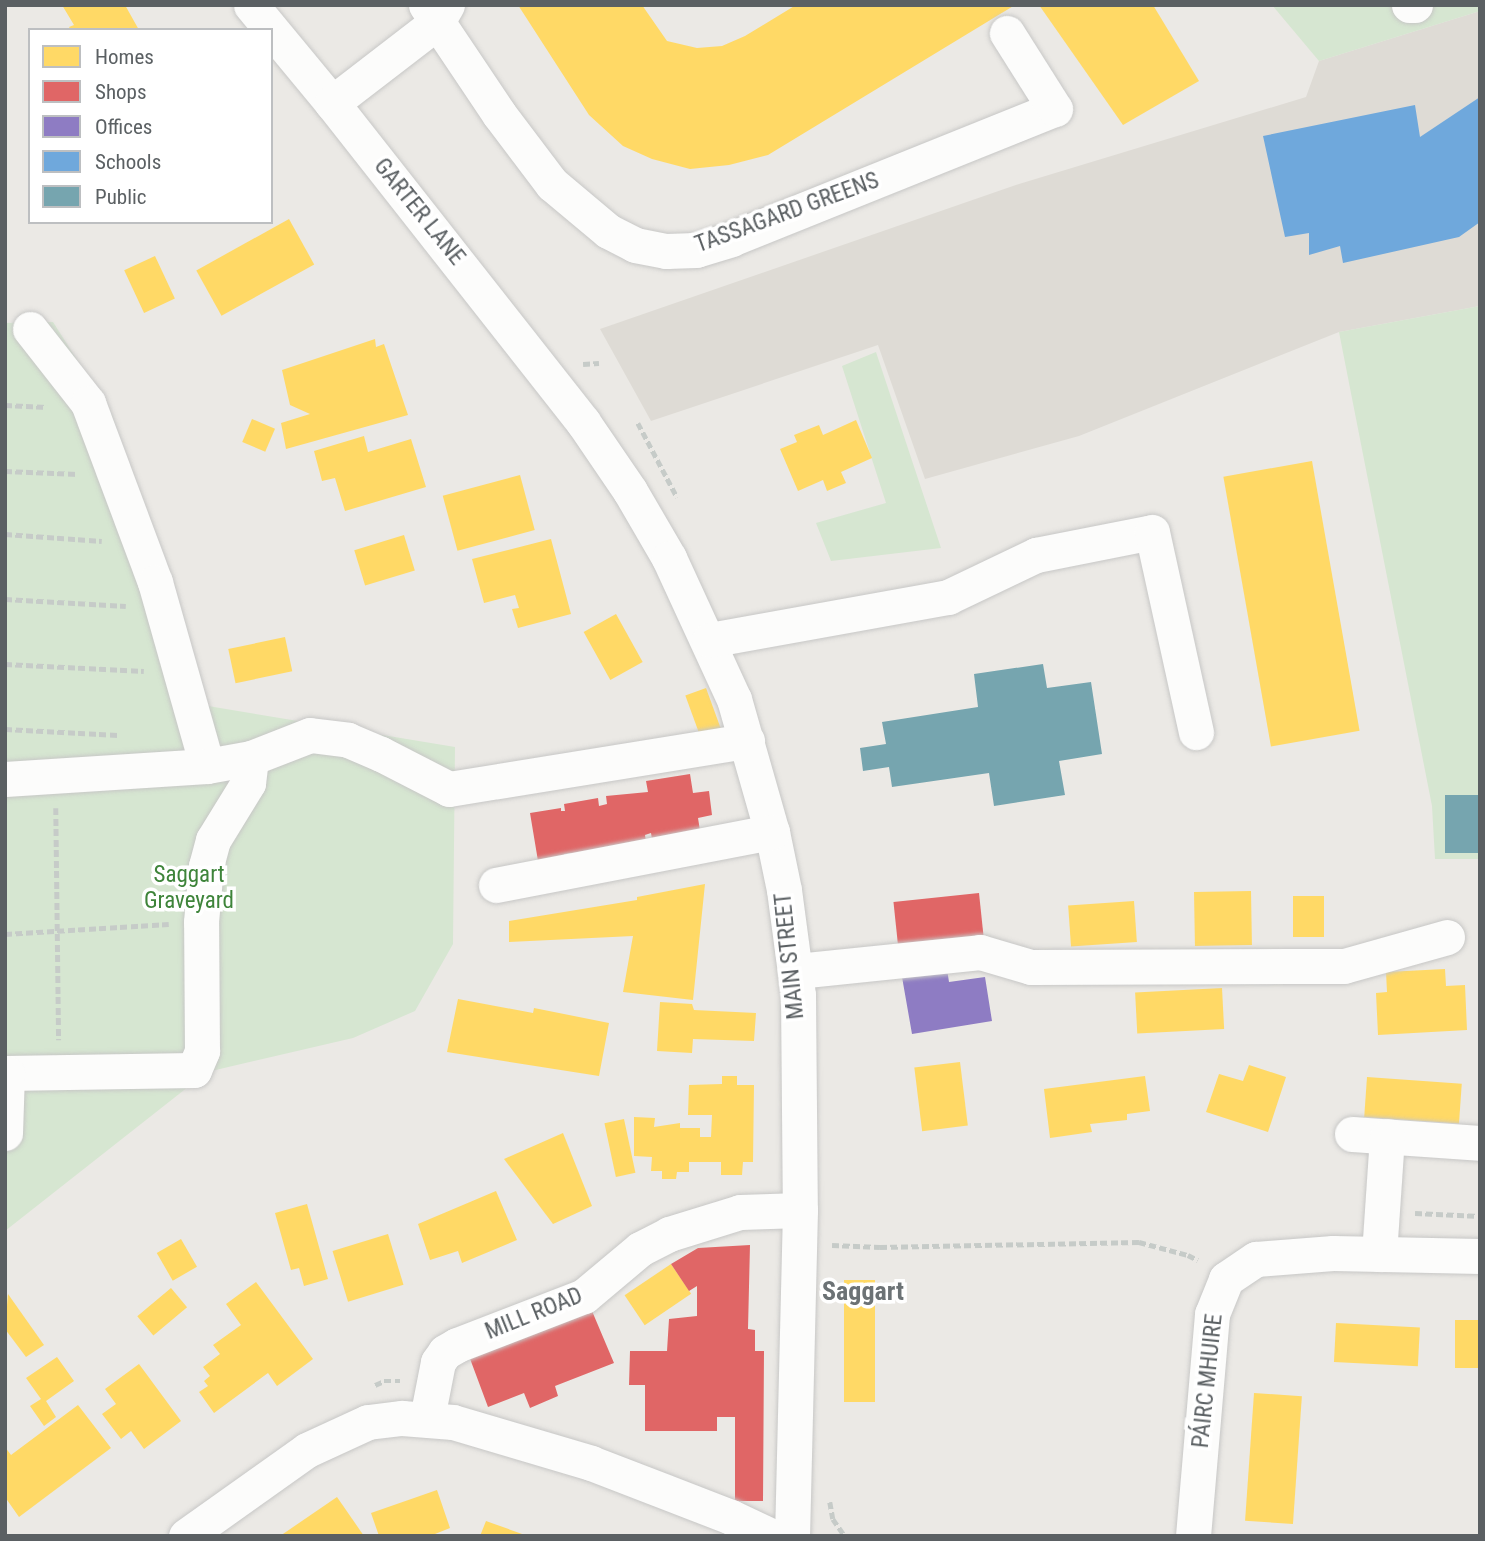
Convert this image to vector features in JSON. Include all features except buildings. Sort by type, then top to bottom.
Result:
[{"type":"street","name":"GARTER LANE","points":[[251,5],[270,28]]},
{"type":"street","points":[[1409,5],[1415,5]]},
{"type":"street","name":"TASSAGARD GREENS","points":[[332,103],[437,11],[499,114],[552,184],[608,231],[635,245],[666,251],[696,250],[731,239],[1055,108],[1007,33]]},
{"type":"street","name":"GARTER LANE","points":[[273,32],[583,422]]},
{"type":"street","points":[[30,329],[88,403],[162,608],[207,766]]},
{"type":"street","name":"MAIN STREET","points":[[583,422],[647,520],[709,640],[747,741],[772,832],[797,971],[800,1210],[792,1536]]},
{"type":"street","points":[[709,640],[948,597],[1036,555],[1152,532],[1196,732]]},
{"type":"street","points":[[5,779],[207,766],[251,758],[310,735],[348,740],[449,789],[747,741]]},
{"type":"street","points":[[5,1133],[6,1073],[194,1070],[202,1051],[201,922],[206,866],[213,840],[248,783],[251,758]]},
{"type":"street","points":[[496,885],[772,832]]},
{"type":"street","points":[[797,971],[980,952],[1031,967],[1344,966],[1447,937]]},
{"type":"street","points":[[1352,1134],[1480,1143]]},
{"type":"street","points":[[1379,1254],[1387,1136]]},
{"type":"street","name":"MILL ROAD","points":[[426,1418],[438,1362],[445,1352],[457,1345],[584,1296],[640,1249],[669,1234],[740,1212],[800,1210]]},
{"type":"street","name":"PÁIRC MHUIRE","points":[[1193,1536],[1212,1314],[1226,1279],[1256,1259],[1333,1253],[1480,1256]]},
{"type":"street","points":[[186,1536],[280,1468],[335,1436],[368,1422],[426,1418],[478,1429],[591,1463],[719,1511],[771,1536]]},
{"type":"path","points":[[5,471],[115,476]]},
{"type":"path","points":[[5,534],[140,543]]},
{"type":"path","points":[[5,599],[162,608]]},
{"type":"path","points":[[5,664],[181,673]]},
{"type":"path","points":[[5,729],[130,735]]},
{"type":"path","points":[[56,793],[59,1073]]},
{"type":"path","points":[[5,934],[201,922]]},
{"type":"path","points":[[823,1244],[880,1248],[1139,1242],[1188,1255],[1210,1267]]},
{"type":"path","points":[[829,1489],[832,1518],[845,1536]]},
{"type":"shaded area","points":[[1480,11],[1480,306],[1339,332],[1079,436],[925,479],[878,345],[651,421],[600,329],[1019,184],[1306,97],[1319,61]]},
{"type":"green space","points":[[1272,5],[1480,5],[1480,11],[1319,61]]},
{"type":"green space","points":[[1480,306],[1480,859],[1435,859],[1432,806],[1339,332]]},
{"type":"green space","name":"Saggart Graveyard","points":[[53,322],[112,415],[208,706],[455,747],[453,944],[415,1011],[353,1038],[207,1072],[5,1231],[5,323]]},
{"type":"green space","points":[[876,352],[941,548],[831,561],[816,523],[886,503],[842,366]]},
{"type":"district","name":"Saggart","points":[[863,1292]]}]
